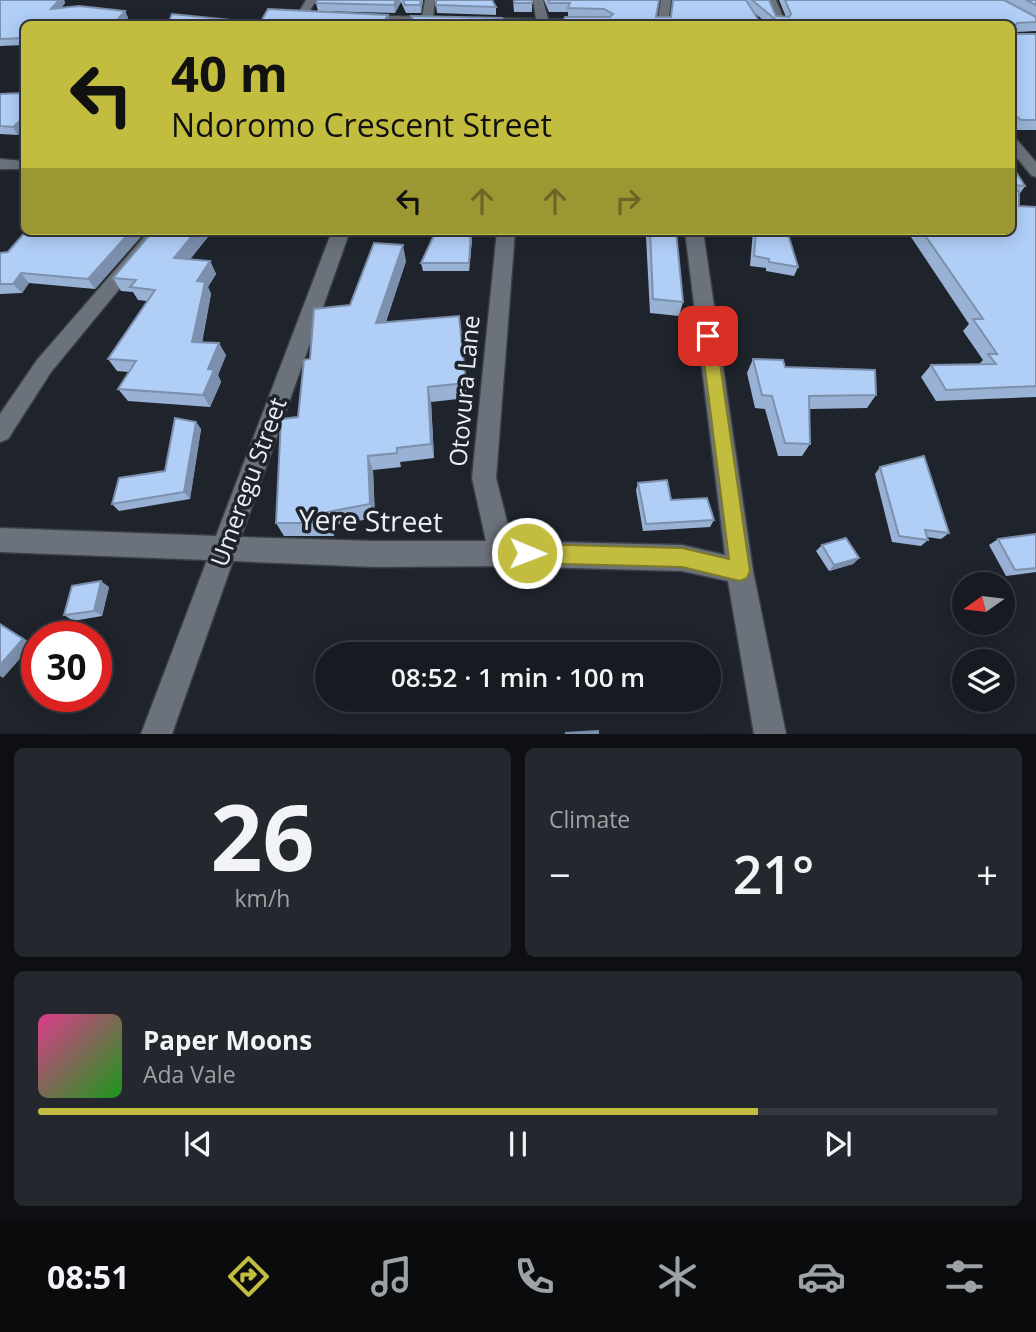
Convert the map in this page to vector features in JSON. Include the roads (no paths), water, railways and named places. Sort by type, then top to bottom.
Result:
[{"type":"street","points":[[300,20],[311,0]]},
{"type":"street","points":[[425,21],[430,0]]},
{"type":"street","points":[[538,0],[543,21]]},
{"type":"street","points":[[663,21],[666,0]]},
{"type":"street","points":[[771,0],[780,21]]},
{"type":"street","points":[[300,20],[316,17]]},
{"type":"street","points":[[343,18],[392,21]]},
{"type":"street","points":[[1015,147],[1036,172]]},
{"type":"street","points":[[0,164],[21,165]]},
{"type":"street","points":[[0,432],[44,366],[155,235]]},
{"type":"street","name":"Umeregu Street","points":[[156,733],[340,235]]},
{"type":"street","name":"Otovura Lane","points":[[502,553],[484,478],[506,235]]},
{"type":"street","points":[[695,235],[740,571],[770,733]]},
{"type":"street","name":"Yere Street","points":[[0,540],[375,554],[502,553],[682,558],[740,571]]}]
